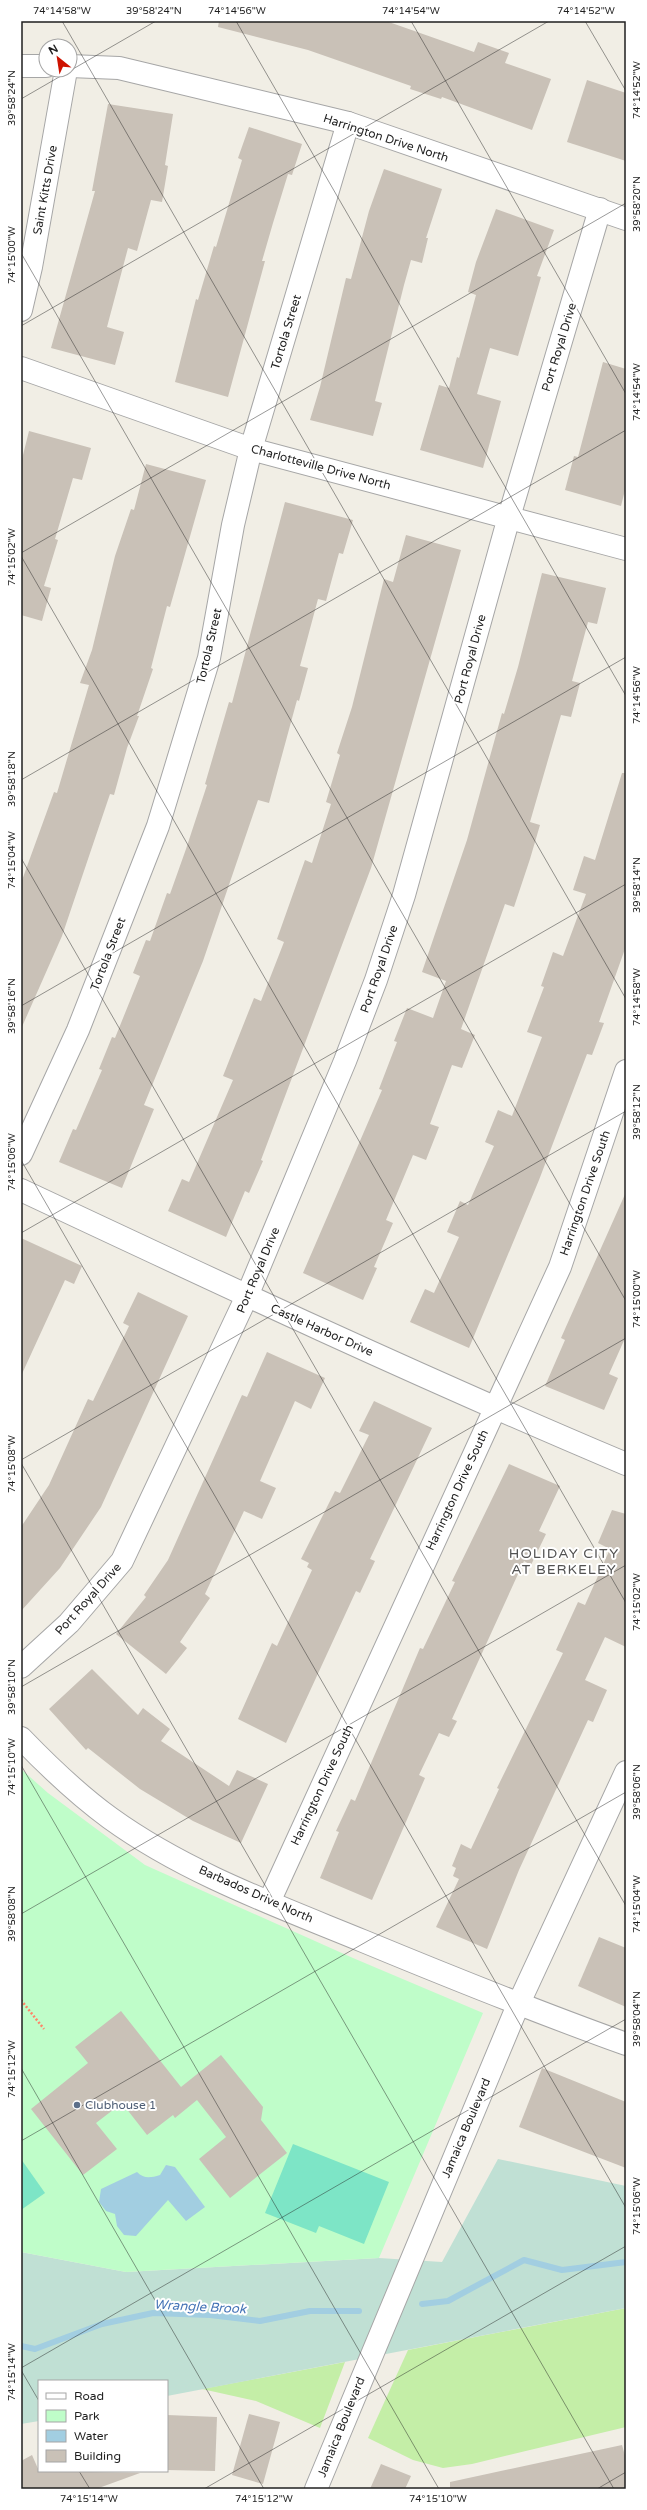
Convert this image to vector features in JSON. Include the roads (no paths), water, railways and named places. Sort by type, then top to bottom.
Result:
[{"type":"street","points":[[21,66],[38,66]]},
{"type":"street","name":"Harrington Drive North","points":[[78,66],[120,68],[348,123],[626,219]]},
{"type":"street","name":"Saint Kitts Drive","points":[[21,310],[31,267],[65,78]]},
{"type":"street","name":"Tortola Street","points":[[21,1154],[78,1030],[158,826],[209,658],[232,525],[251,448],[348,123]]},
{"type":"street","name":"Port Royal Drive","points":[[21,1667],[69,1623],[122,1562],[247,1296],[345,1061],[376,980],[406,888],[509,518],[600,209]]},
{"type":"street","name":"Charlotteville Drive North","points":[[21,368],[251,448],[626,549]]},
{"type":"street","name":"Harrington Drive South","points":[[269,1902],[560,1267],[626,1071]]},
{"type":"street","name":"Castle Harbor Drive","points":[[21,1190],[247,1296],[495,1409],[626,1464]]},
{"type":"street","name":"Barbados Drive North","points":[[21,1738],[62,1780],[111,1818],[154,1846],[269,1902],[518,2005],[626,2044]]},
{"type":"street","name":"Jamaica Boulevard","points":[[316,2489],[518,2005],[626,1772]]},
{"type":"water","points":[[166,2165],[175,2167],[205,2207],[186,2221],[168,2200],[136,2236],[124,2235],[117,2226],[115,2214],[106,2211],[99,2202],[101,2189],[137,2172],[142,2176],[147,2177],[160,2175]]},
{"type":"waterway","name":"Wrangle Brook","points":[[422,2304],[448,2301],[524,2260],[562,2270],[626,2262]]},
{"type":"waterway","name":"Wrangle Brook","points":[[21,2346],[35,2349],[102,2324],[153,2313],[210,2315],[260,2321],[310,2311],[359,2311]]},
{"type":"place","name":"Clubhouse 1","points":[[77,2105]]},
{"type":"district","name":"HOLIDAY CITY AT BERKELEY","points":[[564,1562]]}]
